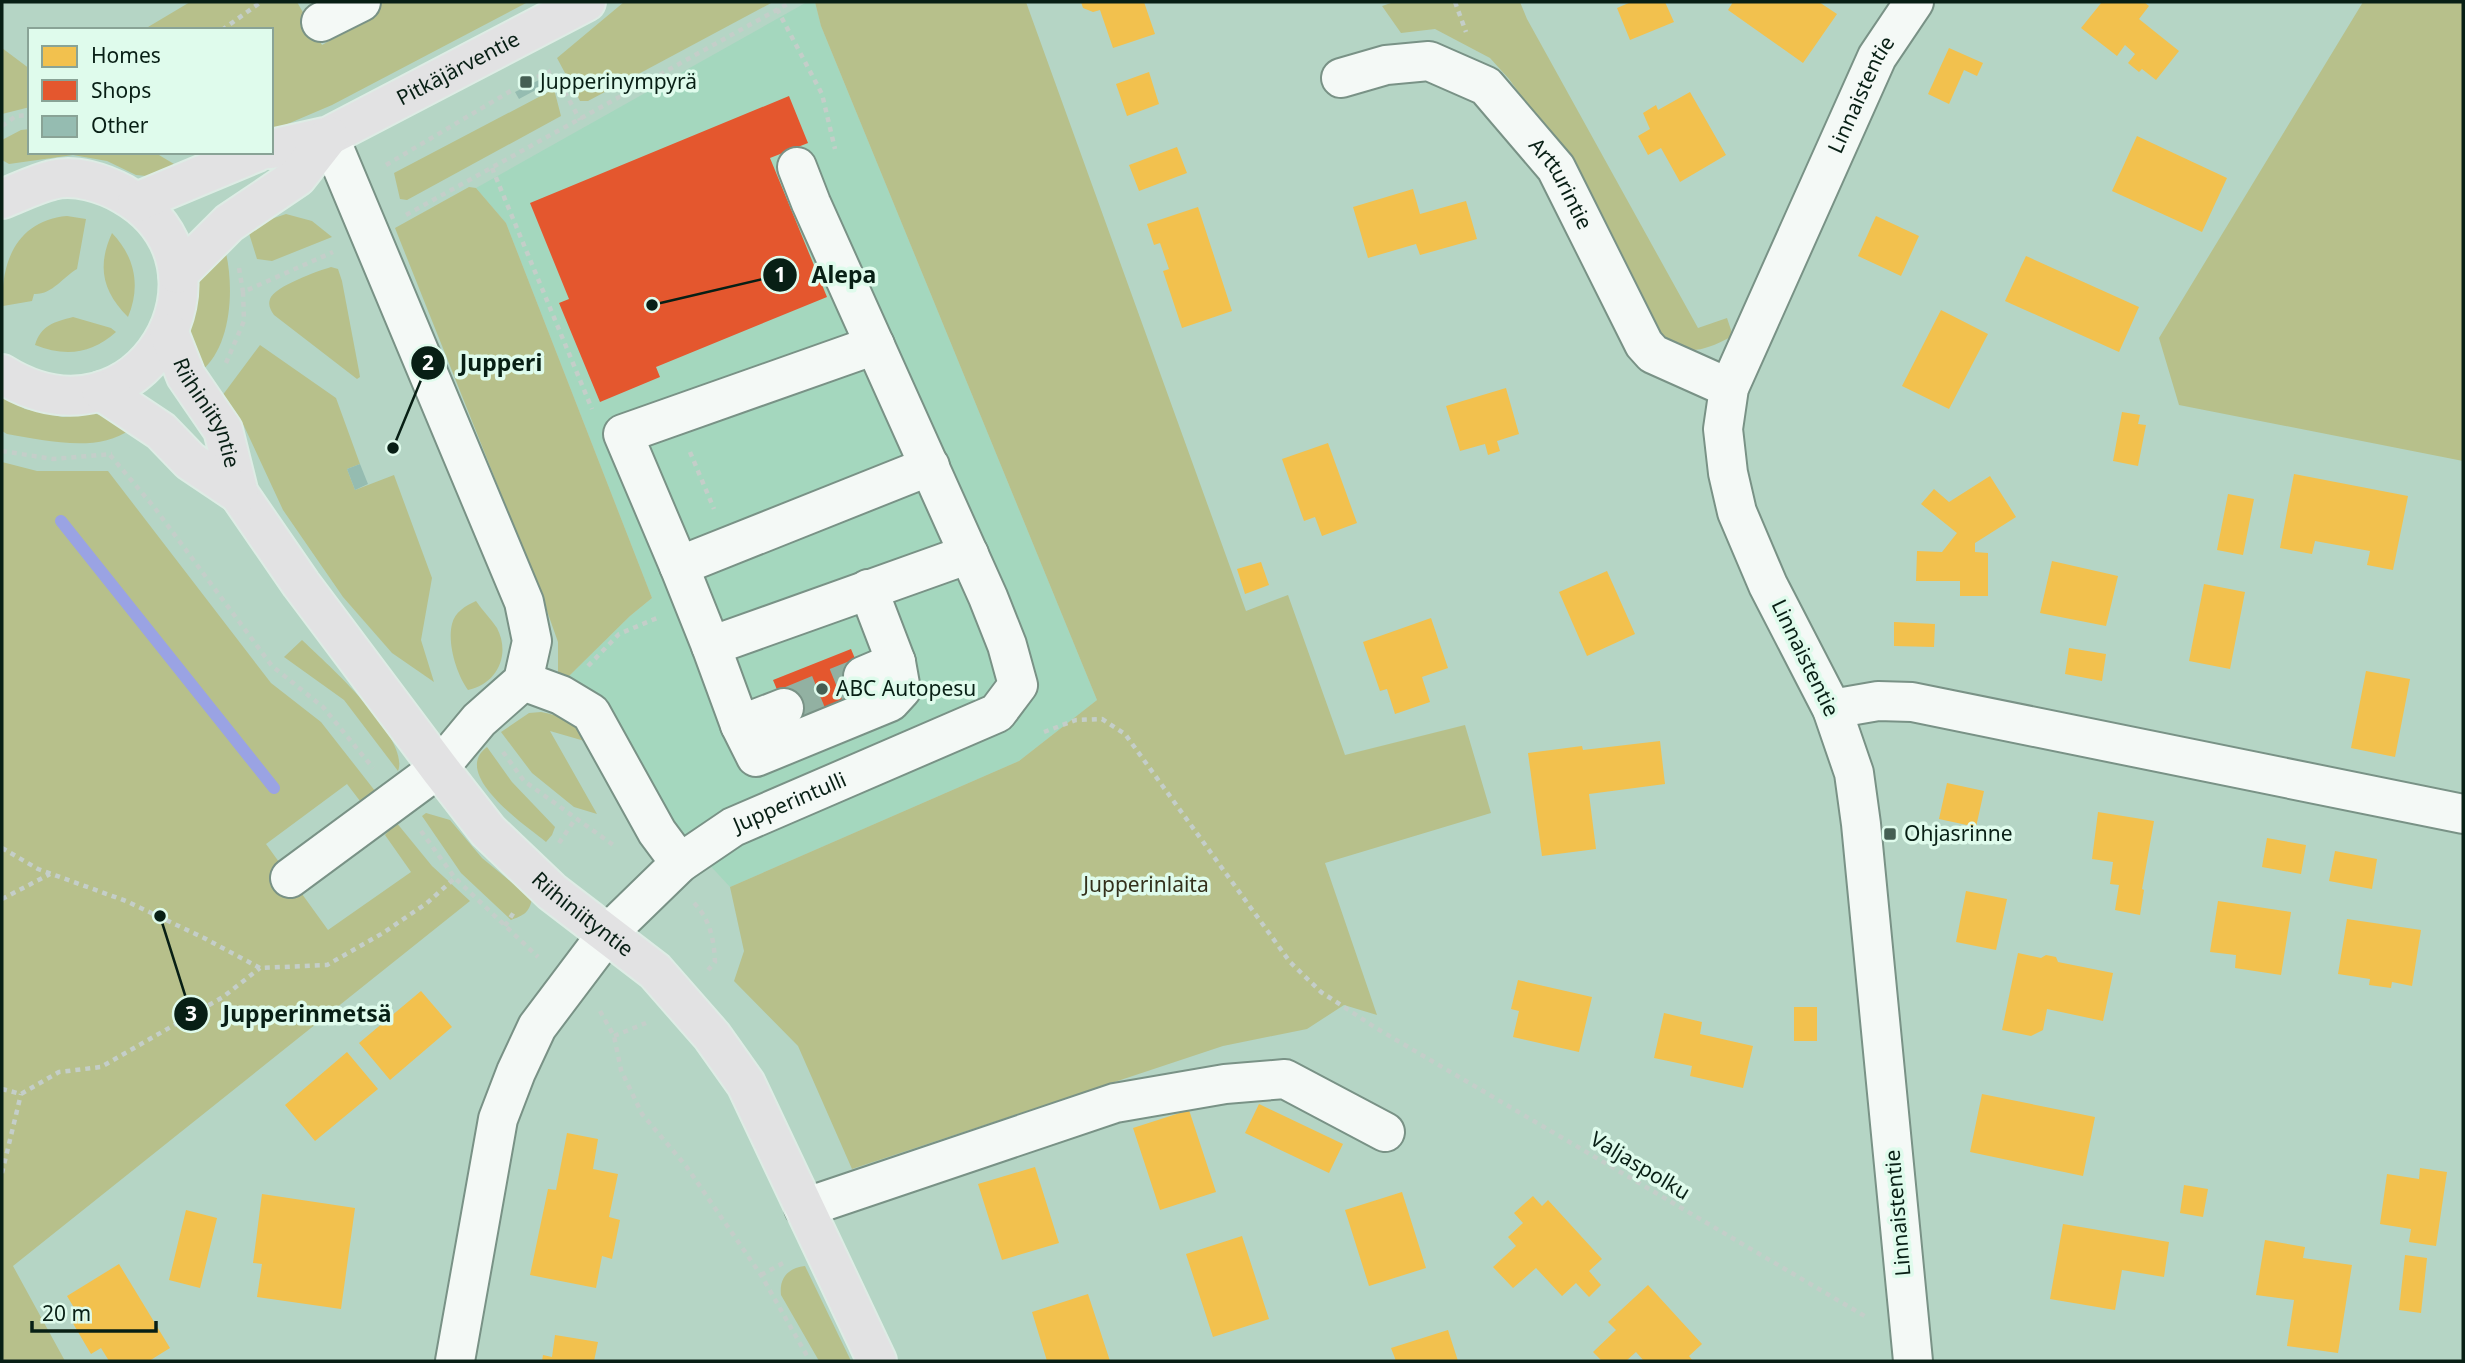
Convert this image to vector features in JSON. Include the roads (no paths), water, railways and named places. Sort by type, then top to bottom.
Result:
[{"type":"main road","name":"Pitkäjärventie","points":[[273,149],[329,136],[586,2]]},
{"type":"main road","name":"Pitkäjärventie","points":[[178,274],[229,223],[297,177],[329,136]]},
{"type":"main road","points":[[137,202],[252,154]]},
{"type":"main road","points":[[2,199],[53,180],[83,180],[111,187],[137,202],[161,230],[170,247],[178,274],[177,304],[169,333],[149,362],[133,377],[101,391],[58,396],[29,389],[2,374]]},
{"type":"main road","name":"Riihiniityntie","points":[[169,333],[186,376],[223,430],[239,494],[301,584],[439,768],[488,831],[552,892],[655,971],[746,1084],[877,1361]]},
{"type":"main road","name":"Riihiniityntie","points":[[101,391],[161,431],[190,461],[239,494]]},
{"type":"street","points":[[321,22],[361,2]]},
{"type":"street","name":"Linnaistentie","points":[[1913,1361],[1854,773],[1832,709],[1768,585],[1737,512],[1728,473],[1723,429],[1729,388],[1877,57],[1914,2]]},
{"type":"street","name":"Artturintie","points":[[1341,78],[1386,65],[1429,61],[1486,86],[1556,168],[1644,344],[1653,354],[1729,388]]},
{"type":"street","points":[[290,878],[439,768],[479,720],[523,681],[532,641],[524,602],[329,136]]},
{"type":"street","points":[[711,646],[969,554],[797,167]]},
{"type":"street","points":[[868,589],[880,669],[901,691],[890,702],[756,757],[740,725],[679,566],[623,434],[875,345]]},
{"type":"street","points":[[679,566],[930,466]]},
{"type":"street","name":"Jupperintulli","points":[[455,1361],[498,1119],[537,1027],[607,934],[671,871],[733,827],[997,713],[1018,685],[1007,645],[969,554]]},
{"type":"street","points":[[523,681],[561,695],[591,713],[657,832],[671,871]]},
{"type":"street","points":[[1832,709],[1878,701],[1912,702],[2463,814]]},
{"type":"street","points":[[740,725],[784,708]]},
{"type":"street","points":[[804,1208],[1115,1103],[1225,1084],[1285,1079],[1385,1132]]},
{"type":"waterway","points":[[61,521],[274,788]]},
{"type":"tunnel","points":[[784,708],[863,676]]},
{"type":"place","name":"Jupperinympyrä","points":[[526,82]]},
{"type":"place","name":"Alepa","points":[[652,305]]},
{"type":"place","name":"Jupperi","points":[[393,448]]},
{"type":"place","name":"ABC Autopesu","points":[[822,689]]},
{"type":"place","name":"Ohjasrinne","points":[[1890,834]]},
{"type":"place","name":"Jupperinmetsä","points":[[160,916]]},
{"type":"park label","name":"Jupperinlaita","points":[[1146,885]]}]
